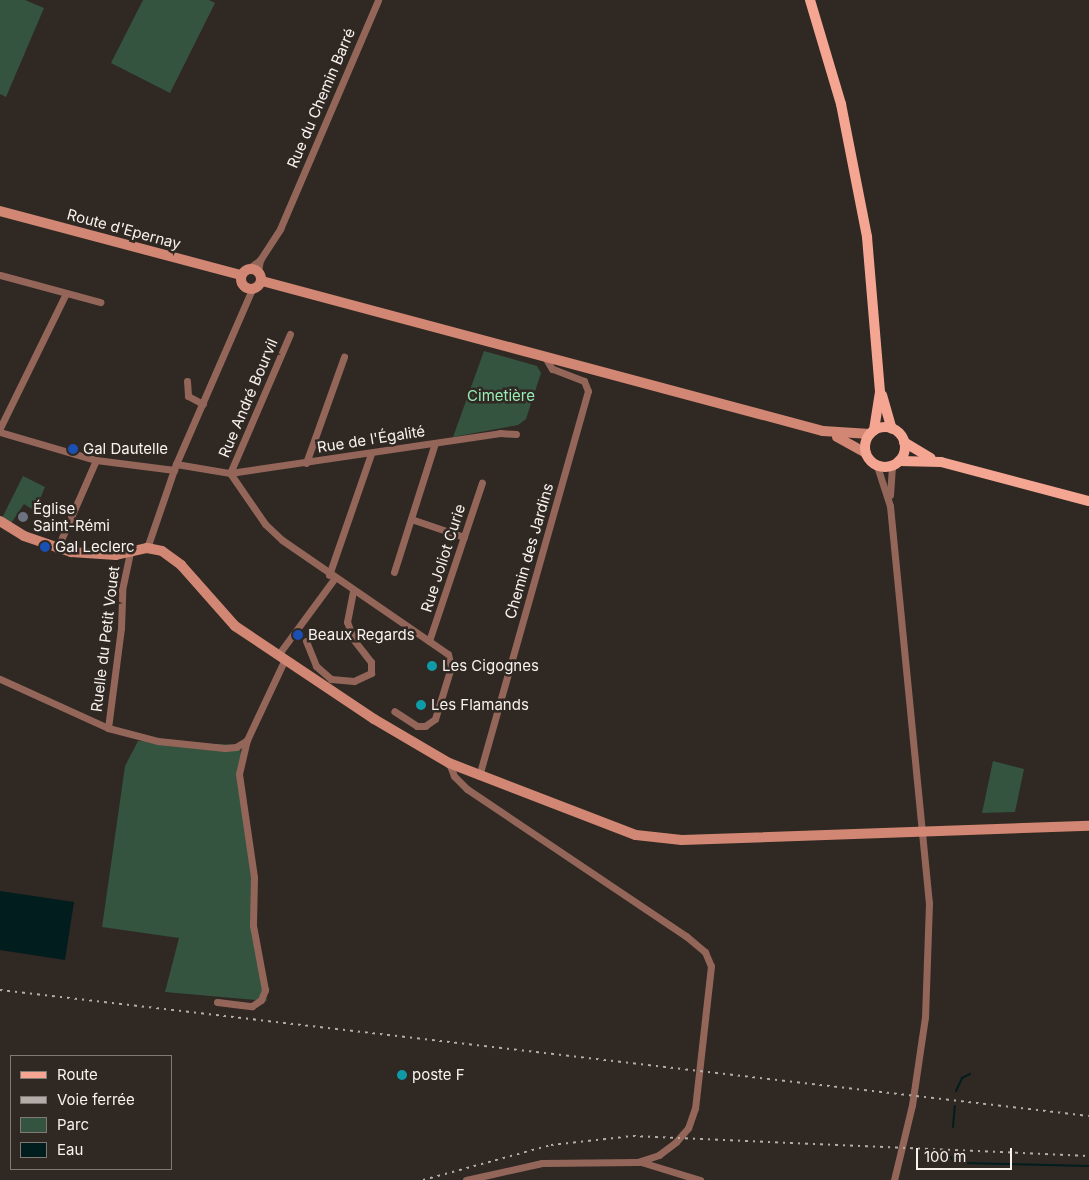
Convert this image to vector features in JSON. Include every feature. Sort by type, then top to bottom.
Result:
[{"type":"main road","points":[[810,0],[839,95],[860,190],[871,278],[880,392],[892,429],[904,442],[941,462],[1089,502]]},
{"type":"main road","points":[[880,392],[866,453],[877,466],[896,463],[941,462]]},
{"type":"main road","points":[[872,433],[892,429]]},
{"type":"main road","points":[[896,463],[904,452],[904,442]]},
{"type":"street","name":"Rue du Chemin Barré","points":[[256,273],[260,260],[280,229],[378,0]]},
{"type":"street","name":"Route d'Epernay","points":[[0,211],[241,275]]},
{"type":"street","points":[[147,548],[175,467],[252,289],[256,273]]},
{"type":"street","points":[[252,289],[243,284],[241,275],[256,273],[545,357],[823,431],[866,453]]},
{"type":"street","points":[[0,275],[100,302]]},
{"type":"street","points":[[0,428],[66,293]]},
{"type":"street","name":"Rue André Bourvil","points":[[230,473],[290,334]]},
{"type":"street","points":[[306,463],[344,357]]},
{"type":"street","name":"Chemin des Jardins","points":[[479,776],[588,391],[584,381],[552,369],[545,357]]},
{"type":"street","points":[[187,381],[188,396],[202,404]]},
{"type":"street","points":[[823,431],[872,433]]},
{"type":"street","name":"Rue de l'Égalité","points":[[0,432],[96,460],[230,473],[371,454],[500,433],[516,434]]},
{"type":"street","points":[[394,572],[435,443]]},
{"type":"street","points":[[217,1002],[252,1006],[261,1000],[266,990],[253,925],[254,877],[240,782],[247,740],[281,657],[332,577],[371,454]]},
{"type":"street","points":[[57,549],[96,460]]},
{"type":"street","points":[[890,506],[896,463]]},
{"type":"street","points":[[877,466],[890,506],[925,844],[929,961],[918,1071],[894,1180]]},
{"type":"street","points":[[230,473],[274,533],[332,577],[448,654],[452,662],[436,719],[425,726],[417,726],[394,711]]},
{"type":"street","name":"Rue Joliot Curie","points":[[430,642],[482,483]]},
{"type":"street","points":[[411,519],[464,537]]},
{"type":"street","points":[[0,521],[24,536],[57,549],[93,555],[130,553],[147,548],[162,552],[175,560],[229,621],[281,657],[449,764],[636,835],[668,840],[1089,826]]},
{"type":"street","name":"Ruelle du Petit Vouet","points":[[108,728],[122,628],[122,590],[130,553]]},
{"type":"street","points":[[306,641],[316,666],[331,679],[354,681],[371,673],[371,662],[354,640],[347,622],[353,591]]},
{"type":"street","points":[[0,679],[108,728],[158,741],[225,748],[236,747],[247,740]]},
{"type":"street","points":[[449,764],[460,783],[498,812],[701,947],[711,966],[695,1108],[688,1128],[676,1142],[659,1155],[638,1162]]},
{"type":"street","points":[[466,1180],[542,1163],[638,1162],[700,1180]]},
{"type":"green space","points":[[0,0],[25,0],[44,8],[6,97],[0,94]]},
{"type":"green space","points":[[143,0],[209,0],[215,3],[170,93],[111,63]]},
{"type":"green space","name":"Cimetière","points":[[484,351],[537,366],[541,373],[526,419],[518,425],[453,437]]},
{"type":"green space","points":[[23,476],[45,487],[35,511],[24,504],[10,525],[2,518]]},
{"type":"green space","points":[[138,741],[240,745],[259,955],[267,1001],[165,992],[179,938],[102,927],[125,766]]},
{"type":"green space","points":[[993,761],[1024,769],[1015,812],[982,813]]},
{"type":"water","points":[[0,891],[74,902],[65,960],[0,950]]},
{"type":"waterway","points":[[956,1091],[962,1078],[970,1074]]},
{"type":"waterway","points":[[953,1127],[955,1106]]},
{"type":"waterway","points":[[951,1157],[954,1162],[961,1163],[1089,1166]]},
{"type":"railway","points":[[0,990],[1089,1116]]},
{"type":"railway","points":[[423,1180],[551,1145],[633,1136],[1089,1156]]},
{"type":"place","name":"Gal Dautelle","points":[[73,449]]},
{"type":"place","name":"Église Saint-Rémi","points":[[23,517]]},
{"type":"place","name":"Gal Leclerc","points":[[45,547]]},
{"type":"place","name":"Beaux Regards","points":[[298,635]]},
{"type":"place","name":"Les Cigognes","points":[[432,666]]},
{"type":"place","name":"Les Flamands","points":[[421,705]]},
{"type":"place","name":"poste F","points":[[402,1075]]}]
